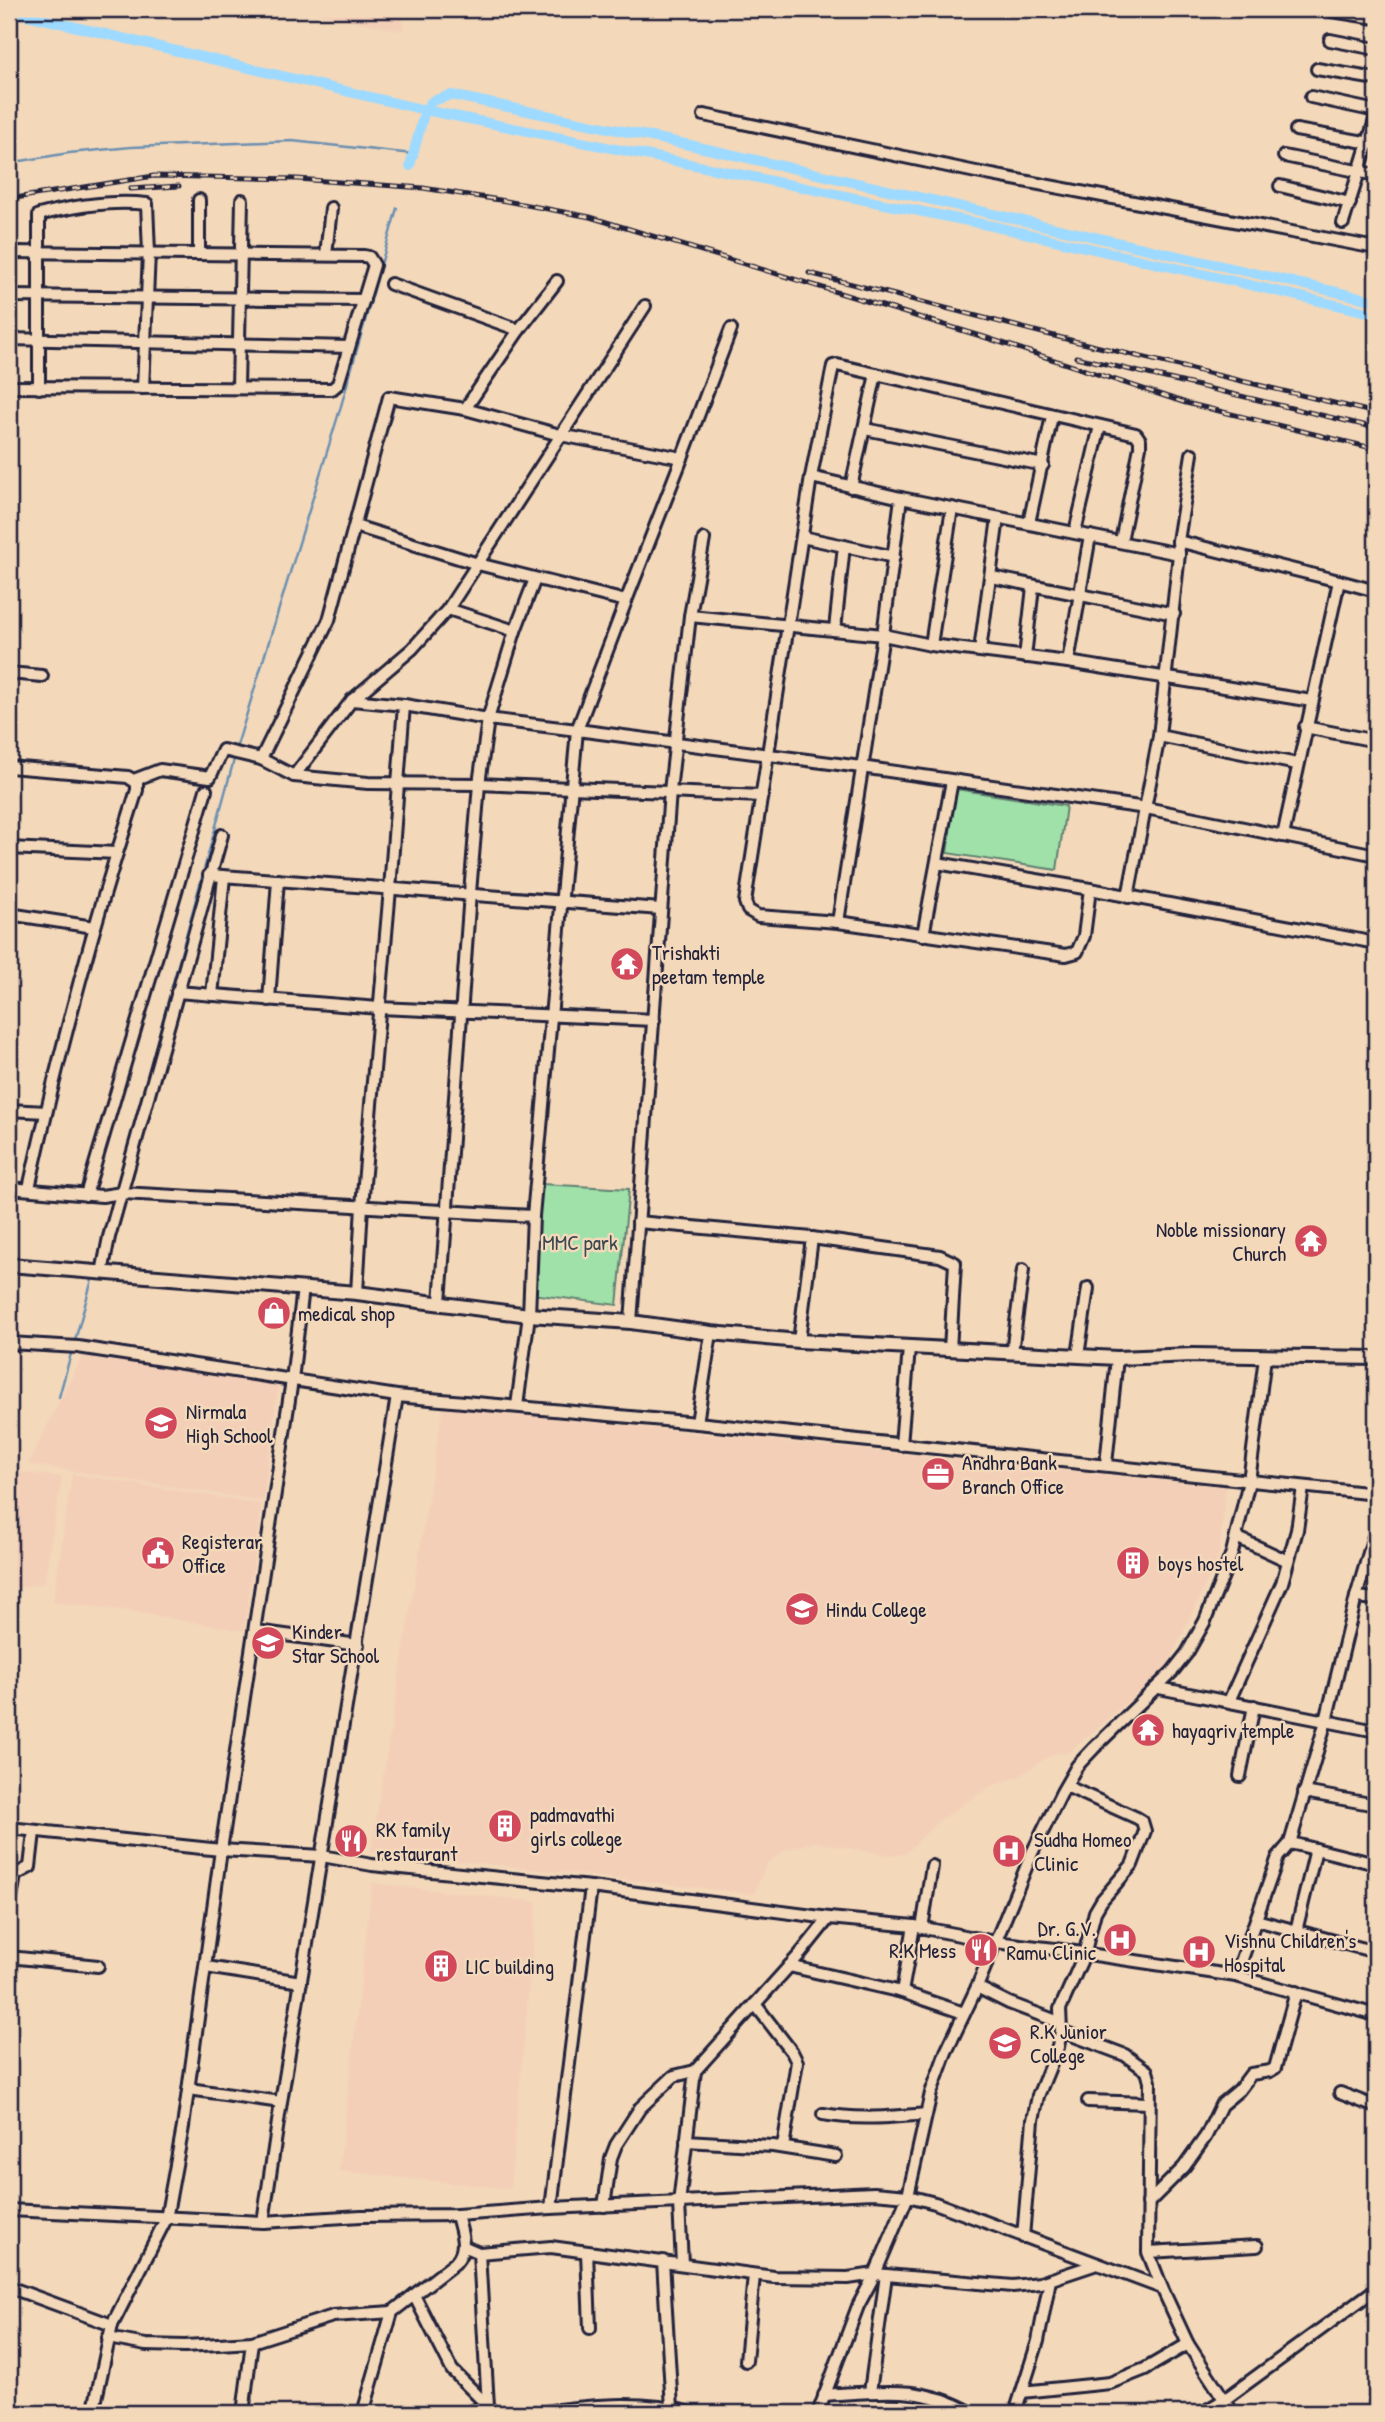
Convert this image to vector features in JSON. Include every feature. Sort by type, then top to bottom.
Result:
[{"type":"main road","points":[[9,1265],[357,1293],[529,1315],[631,1322],[711,1333],[909,1348],[1078,1356],[1116,1367],[1193,1355],[1264,1366],[1376,1358]]},
{"type":"street","points":[[1332,11],[1376,18]]},
{"type":"street","points":[[1330,40],[1376,49]]},
{"type":"street","points":[[1317,69],[1376,79]]},
{"type":"street","points":[[1311,97],[1376,111]]},
{"type":"street","points":[[704,115],[976,172],[1376,248]]},
{"type":"street","points":[[1343,223],[1372,143],[1376,117]]},
{"type":"street","points":[[1296,130],[1372,143]]},
{"type":"street","points":[[1284,156],[1376,175]]},
{"type":"street","points":[[1280,186],[1350,203]]},
{"type":"street","points":[[199,200],[199,253]]},
{"type":"street","points":[[238,388],[243,254],[242,200]]},
{"type":"street","points":[[39,388],[39,215],[71,206],[126,202],[148,204],[144,388]]},
{"type":"street","points":[[326,255],[331,208]]},
{"type":"street","points":[[9,251],[364,256],[373,261],[374,265],[338,384],[332,389],[9,387]]},
{"type":"street","points":[[465,409],[519,330],[557,281]]},
{"type":"street","points":[[391,284],[519,330]]},
{"type":"street","points":[[9,296],[364,300]]},
{"type":"street","points":[[293,776],[352,701],[412,649],[448,609],[645,306]]},
{"type":"street","points":[[517,1406],[529,1315],[533,1216],[577,730],[731,329]]},
{"type":"street","points":[[9,339],[349,346]]},
{"type":"street","points":[[1090,889],[1084,936],[1077,952],[1066,956],[838,922],[758,916],[748,910],[745,902],[762,796],[774,756],[788,624],[802,537],[816,479],[830,369],[837,365],[1136,434],[1140,440],[1121,541]]},
{"type":"street","points":[[851,487],[876,374]]},
{"type":"street","points":[[261,759],[329,620],[389,397],[465,409],[560,435],[682,458]]},
{"type":"street","points":[[1029,523],[1052,416]]},
{"type":"street","points":[[1075,532],[1100,426]]},
{"type":"street","points":[[864,429],[1043,465]]},
{"type":"street","points":[[1128,897],[1159,736],[1174,614],[1178,541],[1192,454]]},
{"type":"street","points":[[816,479],[1179,554]]},
{"type":"street","points":[[838,922],[883,635],[901,498]]},
{"type":"street","points":[[931,645],[952,508]]},
{"type":"street","points":[[980,650],[998,518]]},
{"type":"street","points":[[355,526],[478,564],[626,601]]},
{"type":"street","points":[[1068,662],[1090,536]]},
{"type":"street","points":[[802,537],[894,557]]},
{"type":"street","points":[[631,1322],[674,743],[690,616],[704,539]]},
{"type":"street","points":[[1178,541],[1376,591]]},
{"type":"street","points":[[835,629],[844,546]]},
{"type":"street","points":[[992,577],[1174,614]]},
{"type":"street","points":[[440,1302],[470,893],[488,719],[515,631],[535,579]]},
{"type":"street","points":[[1283,836],[1339,581]]},
{"type":"street","points":[[1026,657],[1033,587]]},
{"type":"street","points":[[448,609],[515,631]]},
{"type":"street","points":[[690,616],[883,635],[931,645],[1068,662],[1312,701]]},
{"type":"street","points":[[9,673],[42,676]]},
{"type":"street","points":[[352,701],[404,705],[488,719],[861,767],[1146,808],[1376,855]]},
{"type":"street","points":[[357,1293],[404,705]]},
{"type":"street","points":[[1305,727],[1376,741]]},
{"type":"street","points":[[1159,736],[1297,764]]},
{"type":"street","points":[[134,780],[160,769],[210,777],[223,750],[261,759],[293,776],[368,783],[480,784],[762,796]]},
{"type":"street","points":[[9,766],[128,777],[137,783],[94,927],[29,1188]]},
{"type":"street","points":[[923,935],[952,781]]},
{"type":"street","points":[[86,1195],[206,790]]},
{"type":"street","points":[[101,1273],[222,835]]},
{"type":"street","points":[[9,848],[117,853]]},
{"type":"street","points":[[937,863],[1376,943]]},
{"type":"street","points":[[209,876],[661,909]]},
{"type":"street","points":[[212,995],[224,877]]},
{"type":"street","points":[[268,1000],[278,880]]},
{"type":"street","points":[[9,914],[94,927]]},
{"type":"street","points":[[177,992],[462,1013],[654,1020]]},
{"type":"street","points":[[9,1110],[46,1112]]},
{"type":"street","points":[[9,1188],[102,1196],[121,1193],[533,1216]]},
{"type":"street","points":[[638,1222],[812,1238],[940,1256],[955,1263],[950,1350]]},
{"type":"street","points":[[799,1340],[812,1238]]},
{"type":"street","points":[[1012,1352],[1023,1270]]},
{"type":"street","points":[[93,2413],[112,2325],[166,2219],[189,2089],[303,1288]]},
{"type":"street","points":[[1078,1356],[1088,1288]]},
{"type":"street","points":[[697,1423],[711,1333]]},
{"type":"street","points":[[9,1343],[78,1347],[397,1396],[697,1423],[1376,1494]]},
{"type":"street","points":[[901,1445],[909,1348]]},
{"type":"street","points":[[870,2392],[881,2274],[908,2196],[931,2093],[946,2052],[977,1987],[1032,1853],[1077,1766],[1116,1725],[1159,1688],[1187,1653],[1205,1621],[1232,1553],[1249,1481],[1264,1366]]},
{"type":"street","points":[[1106,1464],[1116,1367]]},
{"type":"street","points":[[263,2222],[397,1396]]},
{"type":"street","points":[[1229,1702],[1262,1632],[1288,1561],[1297,1530],[1303,1486]]},
{"type":"street","points":[[1237,1976],[1278,1857],[1290,1843],[1326,1721],[1356,1597],[1375,1536]]},
{"type":"street","points":[[1236,1537],[1288,1561]]},
{"type":"street","points":[[1356,1597],[1376,1598]]},
{"type":"street","points":[[256,1630],[358,1645]]},
{"type":"street","points":[[1159,1688],[1376,1731]]},
{"type":"street","points":[[1240,1776],[1254,1706]]},
{"type":"street","points":[[1023,2237],[1033,2120],[1038,2096],[1058,2047],[1060,2009],[1084,1955],[1095,1912],[1132,1865],[1145,1826],[1137,1818],[1066,1786]]},
{"type":"street","points":[[1304,1793],[1376,1805]]},
{"type":"street","points":[[9,1829],[221,1850],[322,1856],[372,1865],[591,1887],[918,1927],[995,1942],[1237,1976],[1376,2015]]},
{"type":"street","points":[[9,1911],[11,1883],[15,1875],[30,1867],[34,1832]]},
{"type":"street","points":[[1290,1843],[1376,1864]]},
{"type":"street","points":[[1296,1931],[1316,1849]]},
{"type":"street","points":[[902,1992],[932,1866]]},
{"type":"street","points":[[551,2208],[591,1887]]},
{"type":"street","points":[[682,2264],[679,2203],[695,2071],[829,1918]]},
{"type":"street","points":[[1256,1920],[1372,1951]]},
{"type":"street","points":[[9,1957],[98,1966]]},
{"type":"street","points":[[789,1966],[902,1992],[964,2013]]},
{"type":"street","points":[[206,1967],[301,1982]]},
{"type":"street","points":[[977,1987],[1125,2055],[1147,2071],[1150,2082],[1148,2252],[1188,2344],[1233,2413]]},
{"type":"street","points":[[1148,2203],[1190,2159],[1206,2136],[1224,2101],[1239,2090],[1251,2074],[1275,2068],[1296,1992]]},
{"type":"street","points":[[755,2004],[797,2062],[783,2147]]},
{"type":"street","points":[[604,2206],[611,2158],[616,2145],[634,2118],[666,2082],[674,2076],[695,2071]]},
{"type":"street","points":[[189,2089],[281,2102]]},
{"type":"street","points":[[1340,2092],[1376,2107]]},
{"type":"street","points":[[1087,2101],[1149,2104]]},
{"type":"street","points":[[823,2114],[845,2118],[872,2118],[926,2114]]},
{"type":"street","points":[[686,2141],[783,2147],[836,2156]]},
{"type":"street","points":[[9,2210],[263,2222],[409,2213],[457,2215],[874,2193],[908,2196],[935,2203],[1163,2288]]},
{"type":"street","points":[[108,2338],[146,2345],[172,2346],[252,2342],[333,2316],[392,2312],[455,2263],[464,2247],[457,2215]]},
{"type":"street","points":[[1148,2252],[1257,2246]]},
{"type":"street","points":[[464,2247],[479,2253],[551,2247],[774,2277],[848,2278],[881,2274],[1013,2286],[1050,2280],[1097,2264]]},
{"type":"street","points":[[587,2252],[590,2328]]},
{"type":"street","points":[[479,2253],[491,2409]]},
{"type":"street","points":[[663,2261],[672,2408]]},
{"type":"street","points":[[818,2413],[858,2306],[881,2274]]},
{"type":"street","points":[[746,2361],[754,2275]]},
{"type":"street","points":[[1016,2413],[1038,2341],[1050,2280]]},
{"type":"street","points":[[9,2287],[112,2325]]},
{"type":"street","points":[[1202,2413],[1224,2400],[1376,2289]]},
{"type":"street","points":[[414,2295],[452,2370],[491,2409]]},
{"type":"street","points":[[363,2413],[392,2312]]},
{"type":"street","points":[[243,2413],[252,2342]]},
{"type":"street","points":[[1023,2392],[1110,2383],[1145,2369],[1188,2344]]},
{"type":"street","points":[[824,2395],[911,2391],[939,2398],[972,2413]]},
{"type":"street","points":[[537,2413],[582,2406],[672,2408],[692,2413]]},
{"type":"street","points":[[466,2413],[491,2409]]},
{"type":"shaded area","points":[[300,9],[405,9],[402,31]]},
{"type":"shaded area","name":"Nirmala High School","points":[[86,1349],[279,1381],[263,1501],[28,1464]]},
{"type":"shaded area","name":"Hindu College","points":[[443,1407],[1226,1487],[1219,1556],[1169,1662],[1159,1675],[1068,1753],[1058,1753],[1044,1759],[1020,1776],[991,1786],[937,1822],[905,1854],[889,1855],[814,1842],[786,1850],[767,1863],[754,1894],[371,1851]]},
{"type":"shaded area","points":[[9,1471],[62,1477],[44,1583],[9,1590]]},
{"type":"shaded area","name":"Registerar Office","points":[[72,1474],[262,1504],[244,1631],[123,1610],[53,1602]]},
{"type":"shaded area","points":[[372,1883],[537,1902],[510,2189],[339,2171]]},
{"type":"green space","points":[[956,789],[1066,806],[1057,870],[947,853]]},
{"type":"green space","name":"MMC park","points":[[541,1184],[629,1189],[617,1305],[531,1294]]},
{"type":"waterway","points":[[9,11],[425,110],[1002,228],[1376,314]]},
{"type":"waterway","points":[[410,166],[425,110],[432,101],[451,95],[699,147],[1376,301]]},
{"type":"waterway","points":[[9,163],[69,153],[131,147],[292,141],[413,154]]},
{"type":"waterway","points":[[236,749],[341,406],[397,208]]},
{"type":"waterway","points":[[116,1192],[235,756]]},
{"type":"waterway","points":[[96,1266],[114,1198]]},
{"type":"waterway","points":[[74,1344],[93,1276]]},
{"type":"waterway","points":[[59,1397],[72,1350]]},
{"type":"railway","points":[[9,199],[154,176],[297,179],[423,188],[506,201],[590,217],[984,337],[1186,403],[1376,449]]},
{"type":"railway","points":[[130,189],[179,186]]},
{"type":"railway","points":[[809,273],[1070,340],[1376,413]]},
{"type":"railway","points":[[1076,357],[1376,428]]},
{"type":"place","name":"Trishakti peetam temple","points":[[627,964]]},
{"type":"place","name":"Noble missionary Church","points":[[1311,1241]]},
{"type":"place","name":"medical shop","points":[[274,1313]]},
{"type":"place","name":"Nirmala High School","points":[[161,1423]]},
{"type":"place","name":"Andhra Bank Branch Office","points":[[938,1474]]},
{"type":"place","name":"Registerar Office","points":[[158,1553]]},
{"type":"place","name":"boys hostel","points":[[1133,1563]]},
{"type":"place","name":"Hindu College","points":[[802,1609]]},
{"type":"place","name":"Kinder Star School","points":[[268,1643]]},
{"type":"place","name":"hayagriv temple","points":[[1148,1730]]},
{"type":"place","name":"padmavathi girls college","points":[[505,1826]]},
{"type":"place","name":"RK family restaurant","points":[[351,1841]]},
{"type":"place","name":"Sudha Homeo Clinic","points":[[1009,1851]]},
{"type":"place","name":"Dr. G.V. Ramu Clinic","points":[[1120,1940]]},
{"type":"place","name":"R.K Mess","points":[[981,1950]]},
{"type":"place","name":"Vishnu Children's Hospital","points":[[1199,1952]]},
{"type":"place","name":"LIC building","points":[[441,1966]]},
{"type":"place","name":"R.K Junior College","points":[[1005,2043]]}]
